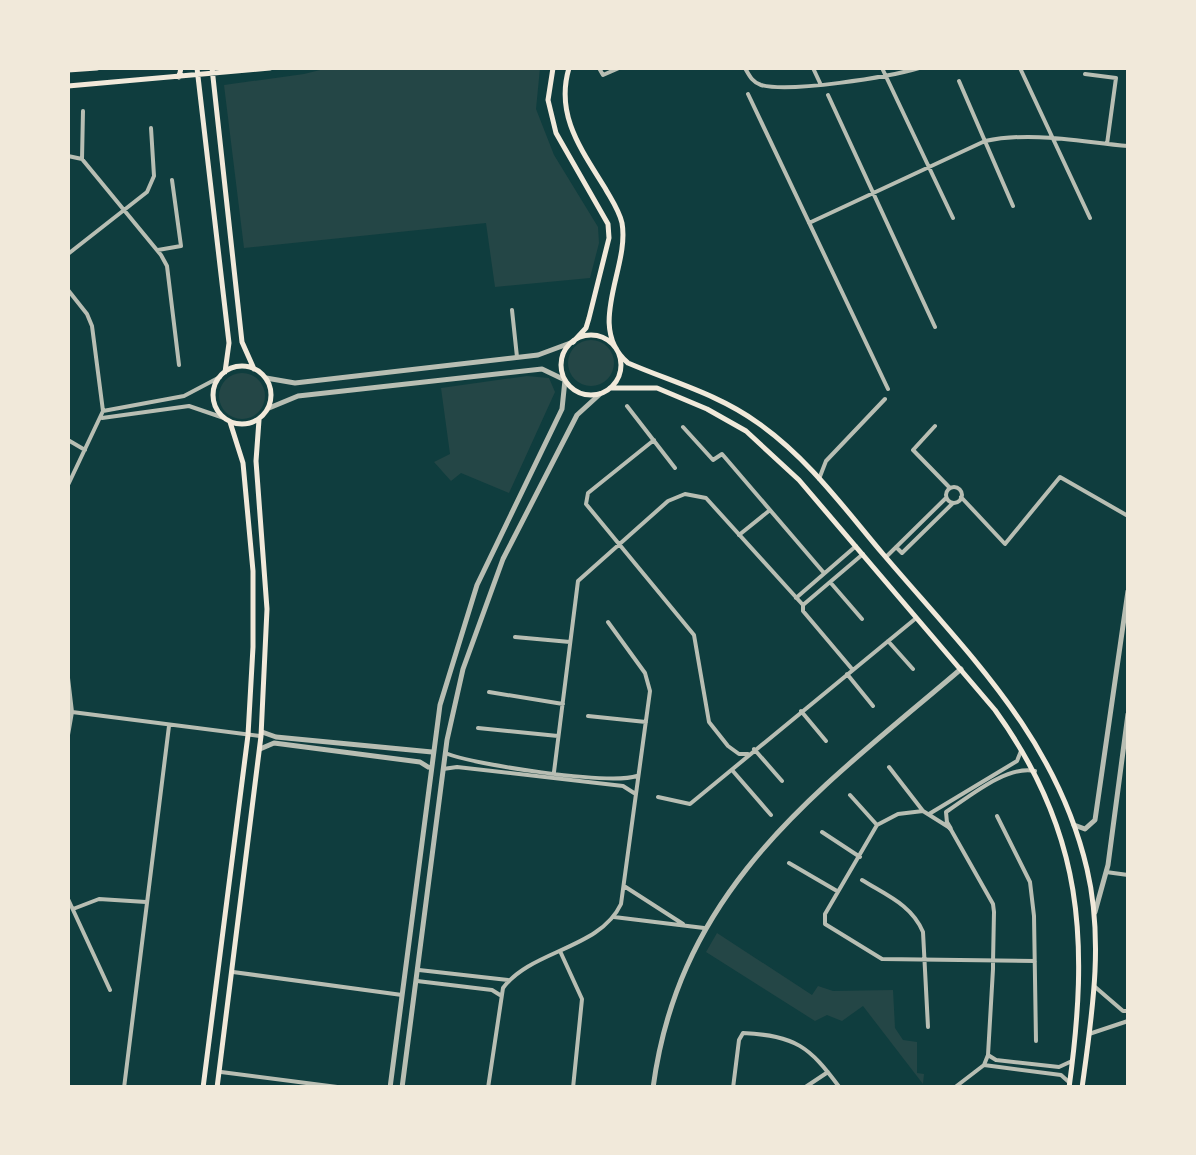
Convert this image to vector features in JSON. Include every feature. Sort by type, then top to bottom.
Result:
[{"type":"main road","points":[[68,70],[96,68]]},
{"type":"main road","points":[[179,77],[181,68]]},
{"type":"main road","points":[[68,86],[270,68]]},
{"type":"main road","points":[[553,68],[550,114],[571,161],[602,211],[609,238],[586,328],[563,355],[562,372],[576,391],[600,394],[610,388],[620,373],[608,314],[622,227],[614,204],[576,142],[564,112],[564,84],[569,68]]},
{"type":"main road","points":[[213,71],[242,342],[272,393],[269,408],[259,420],[245,425],[227,420]]},
{"type":"main road","points":[[198,72],[228,343],[222,374],[215,385],[214,403],[227,420],[243,463],[253,571],[248,735],[202,1088]]},
{"type":"main road","points":[[573,342],[599,337],[628,363],[715,396],[787,444],[1001,692],[1032,734],[1053,770],[1074,826],[1094,914],[1094,986],[1082,1088]]},
{"type":"main road","points":[[222,374],[239,366],[254,368]]},
{"type":"main road","points":[[610,388],[657,388],[746,431],[776,458],[856,546],[1021,746],[1060,830],[1079,916],[1081,963],[1070,1086]]},
{"type":"main road","points":[[707,409],[715,396]]},
{"type":"main road","points":[[217,1088],[261,734],[267,609],[256,462],[259,420]]},
{"type":"street","points":[[599,68],[603,75],[619,68]]},
{"type":"street","points":[[746,68],[758,84],[782,86],[886,76],[920,68]]},
{"type":"street","points":[[814,68],[820,83]]},
{"type":"street","points":[[882,68],[953,218]]},
{"type":"street","points":[[1020,68],[1090,218]]},
{"type":"street","points":[[1085,74],[1116,78],[1107,144]]},
{"type":"street","points":[[958,80],[1014,206]]},
{"type":"street","points":[[748,94],[888,389]]},
{"type":"street","points":[[828,94],[935,327]]},
{"type":"street","points":[[82,160],[83,111]]},
{"type":"street","points":[[68,254],[147,192],[154,176],[151,128]]},
{"type":"street","points":[[810,223],[985,142],[1006,137],[1051,137],[1128,146]]},
{"type":"street","points":[[68,156],[82,160],[167,266],[180,366]]},
{"type":"street","points":[[158,250],[180,246],[172,180]]},
{"type":"street","points":[[68,290],[92,326],[102,414],[68,485]]},
{"type":"street","points":[[512,310],[517,358]]},
{"type":"street","points":[[266,378],[295,383],[517,358],[573,342]]},
{"type":"street","points":[[269,408],[298,396],[542,369],[565,380],[562,409],[491,554],[462,625],[440,705],[390,1088]]},
{"type":"street","points":[[102,414],[184,396],[222,374]]},
{"type":"street","points":[[402,1088],[445,753],[462,668],[490,590],[567,433],[577,416],[600,394]]},
{"type":"street","points":[[819,479],[826,460],[885,399]]},
{"type":"street","points":[[102,414],[190,406],[227,420]]},
{"type":"street","points":[[627,406],[674,468]]},
{"type":"street","points":[[935,426],[912,450],[950,488],[958,488],[1005,544],[1060,477],[1128,516]]},
{"type":"street","points":[[683,427],[713,460],[722,454],[824,573]]},
{"type":"street","points":[[68,440],[85,450]]},
{"type":"street","points":[[654,440],[588,493],[586,504],[694,635],[710,722],[728,746],[739,754],[748,754]]},
{"type":"street","points":[[886,557],[946,498],[950,488]]},
{"type":"street","points":[[554,772],[578,580],[668,501],[685,494],[706,498],[803,605],[803,611],[852,669]]},
{"type":"street","points":[[896,547],[902,552],[962,497]]},
{"type":"street","points":[[946,498],[953,503]]},
{"type":"street","points":[[740,535],[770,510]]},
{"type":"street","points":[[796,598],[856,546]]},
{"type":"street","points":[[803,605],[862,554]]},
{"type":"street","points":[[830,582],[862,620]]},
{"type":"street","points":[[1074,826],[1085,829],[1095,820],[1128,591]]},
{"type":"street","points":[[658,797],[690,804],[917,617]]},
{"type":"street","points":[[608,622],[645,673],[650,691],[624,886],[614,917]]},
{"type":"street","points":[[515,637],[570,642]]},
{"type":"street","points":[[888,640],[912,670]]},
{"type":"street","points":[[653,1088],[671,1008],[704,928],[785,822],[961,669]]},
{"type":"street","points":[[846,674],[873,706]]},
{"type":"street","points":[[68,678],[72,712],[68,735]]},
{"type":"street","points":[[489,692],[563,704]]},
{"type":"street","points":[[801,711],[826,742]]},
{"type":"street","points":[[72,712],[248,735],[421,754],[432,752]]},
{"type":"street","points":[[1094,914],[1106,872],[1128,714]]},
{"type":"street","points":[[588,716],[646,722]]},
{"type":"street","points":[[124,1088],[169,726]]},
{"type":"street","points":[[478,728],[558,736]]},
{"type":"street","points":[[260,749],[274,743],[420,762],[430,768]]},
{"type":"street","points":[[1021,746],[1018,761],[926,812],[898,814],[877,824],[824,914],[825,924],[882,959],[1035,961]]},
{"type":"street","points":[[754,749],[782,781]]},
{"type":"street","points":[[445,753],[466,761],[554,772],[624,780],[637,776]]},
{"type":"street","points":[[443,769],[457,767],[623,786],[634,793]]},
{"type":"street","points":[[889,768],[926,812],[948,825]]},
{"type":"street","points":[[954,1088],[984,1066],[988,1055],[993,904],[948,825],[946,812],[1021,768],[1035,771]]},
{"type":"street","points":[[732,770],[771,815]]},
{"type":"street","points":[[850,795],[877,824]]},
{"type":"street","points":[[997,816],[1030,882],[1036,1042]]},
{"type":"street","points":[[822,832],[860,857]]},
{"type":"street","points":[[789,863],[838,892]]},
{"type":"street","points":[[1106,872],[1128,876]]},
{"type":"street","points":[[862,880],[905,905],[924,932],[928,1027]]},
{"type":"street","points":[[624,886],[687,926]]},
{"type":"street","points":[[68,899],[110,990]]},
{"type":"street","points":[[72,910],[99,899],[147,902]]},
{"type":"street","points":[[488,1088],[500,995],[508,980],[614,917],[704,928]]},
{"type":"street","points":[[560,951],[582,998],[573,1088]]},
{"type":"street","points":[[418,970],[508,980]]},
{"type":"street","points":[[230,972],[402,996]]},
{"type":"street","points":[[416,980],[492,990],[500,995]]},
{"type":"street","points":[[1094,986],[1128,1011]]},
{"type":"street","points":[[1089,1034],[1128,1021]]},
{"type":"street","points":[[733,1088],[743,1033],[790,1040],[809,1049],[840,1088]]},
{"type":"street","points":[[988,1055],[992,1059],[1060,1068],[1072,1061]]},
{"type":"street","points":[[984,1066],[1061,1075],[1070,1086]]},
{"type":"street","points":[[220,1072],[345,1088]]},
{"type":"street","points":[[804,1088],[828,1072]]},
{"type":"shaded area","points":[[328,68],[540,68],[536,109],[554,155],[598,227],[599,243],[590,278],[495,287],[486,223],[244,248],[224,85]]},
{"type":"shaded area","points":[[591,340],[607,347],[614,363],[607,379],[591,386],[575,379],[568,363],[575,347]]},
{"type":"shaded area","points":[[242,373],[258,380],[265,396],[258,412],[242,419],[226,412],[219,396],[226,380]]},
{"type":"shaded area","points":[[527,376],[549,378],[555,392],[509,493],[461,473],[451,481],[434,462],[450,454],[441,388]]},
{"type":"shaded area","points":[[717,933],[812,995],[818,986],[833,991],[893,990],[895,1028],[903,1040],[917,1042],[917,1073],[924,1074],[923,1084],[863,1006],[842,1021],[827,1015],[815,1021],[706,952]]}]
